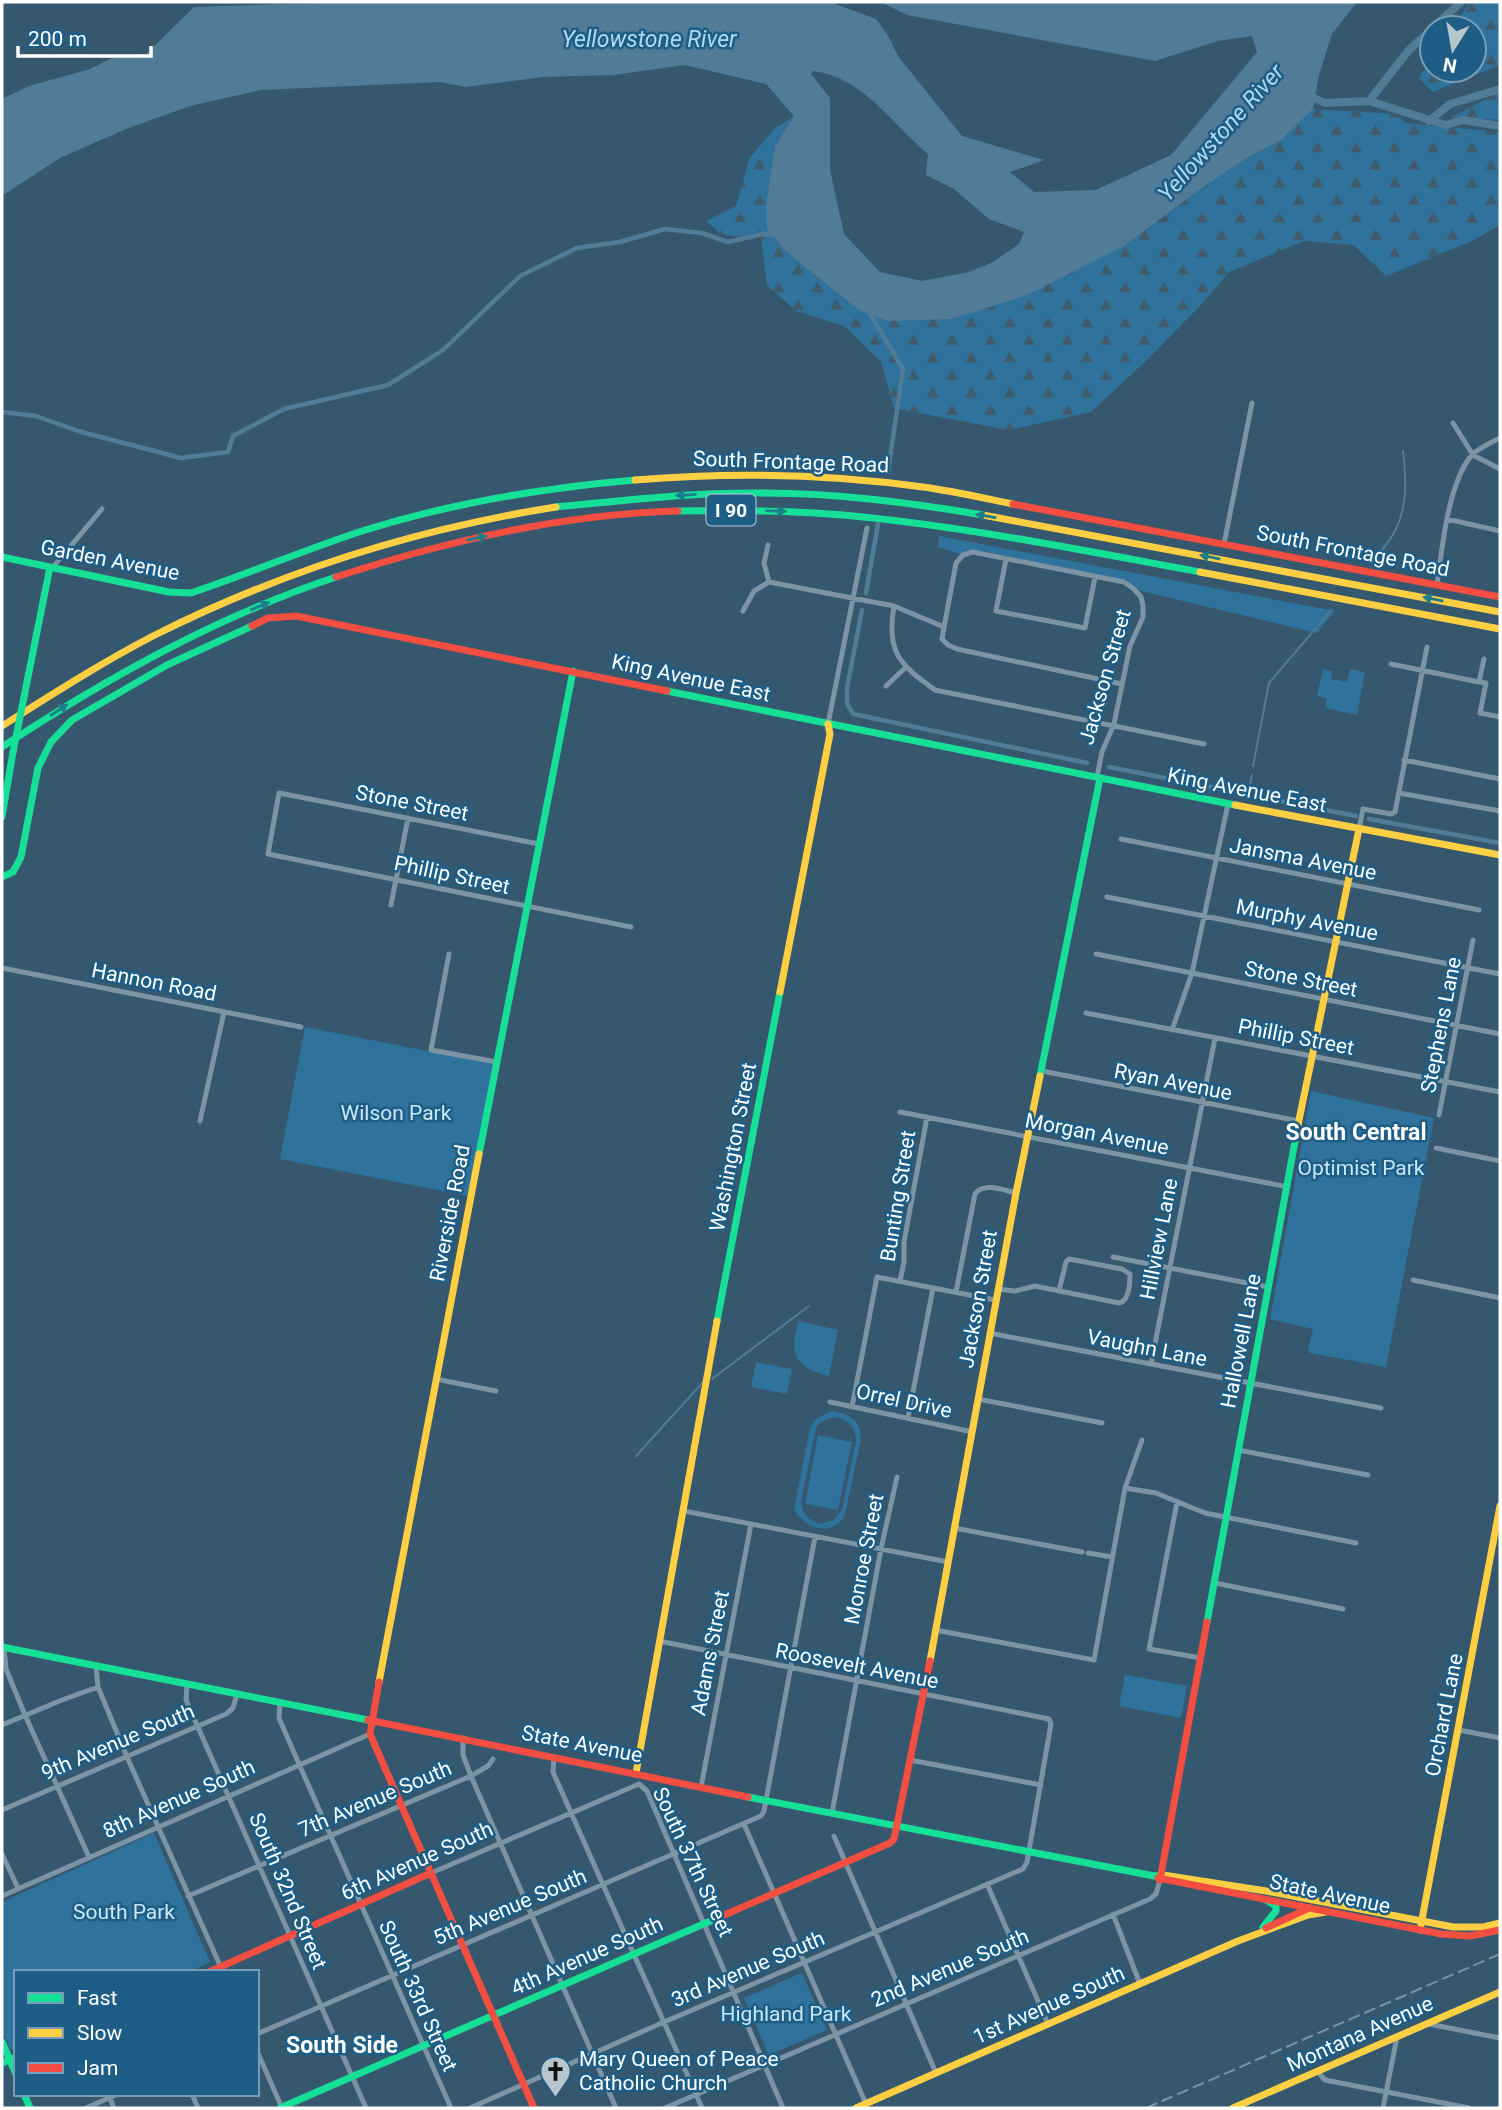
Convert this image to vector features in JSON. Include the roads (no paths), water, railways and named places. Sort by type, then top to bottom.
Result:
[{"type":"main road","name":"South Frontage Road","points":[[211,586],[324,542],[474,502],[625,480],[754,474],[829,477],[924,487],[1500,597]]},
{"type":"main road","name":"I 90","points":[[2,726],[53,691],[200,613],[255,588],[339,556],[458,524],[522,511],[575,503],[688,494],[806,494],[943,508],[1500,612]]},
{"type":"main road","name":"I 90","points":[[2,747],[64,706],[175,643],[228,618],[345,573],[401,556],[511,531],[631,515],[766,510],[939,524],[1500,629]]},
{"type":"main road","name":"Garden Avenue","points":[[2,557],[169,592],[191,593],[211,586]]},
{"type":"main road","points":[[2,817],[50,567]]},
{"type":"main road","name":"King Avenue East","points":[[2,877],[13,873],[21,858],[38,768],[51,743],[72,720],[167,665],[268,618],[296,616],[1227,804],[1500,855]]},
{"type":"main road","name":"Riverside Road","points":[[370,1734],[370,1721],[391,1629],[436,1379],[573,671]]},
{"type":"main road","name":"Washington Street","points":[[636,1773],[732,1246],[828,748],[828,724]]},
{"type":"main road","name":"Jackson Street","points":[[898,1827],[973,1432],[997,1289],[1098,778]]},
{"type":"main road","name":"Hallowell Lane","points":[[1159,1877],[1299,1121],[1359,829]]},
{"type":"main road","name":"Orchard Lane","points":[[1420,1930],[1500,1506]]},
{"type":"main road","name":"State Avenue","points":[[3,1648],[1420,1930],[1466,1936],[1500,1930]]},
{"type":"main road","points":[[370,1734],[534,2108]]},
{"type":"main road","name":"4th Avenue South","points":[[282,2108],[892,1842],[898,1827]]},
{"type":"main road","name":"6th Avenue South","points":[[222,1969],[431,1873]]},
{"type":"main road","name":"State Avenue","points":[[1159,1877],[1266,1891],[1462,1928],[1500,1923]]},
{"type":"main road","points":[[1256,1896],[1276,1908],[1274,1916],[1256,1934]]},
{"type":"main road","name":"1st Avenue South","points":[[856,2108],[1256,1934],[1308,1908],[1321,1905],[1377,1912]]},
{"type":"main road","name":"1st Avenue South","points":[[1256,1934],[1308,1915],[1326,1912]]},
{"type":"main road","points":[[1487,1998],[1500,1985]]},
{"type":"main road","name":"Montana Avenue","points":[[1233,2108],[1500,1992]]},
{"type":"main road","points":[[2,2042],[9,2060]]},
{"type":"street","points":[[1224,544],[1252,403]]},
{"type":"street","points":[[1453,424],[1473,455],[1500,468]]},
{"type":"street","points":[[1437,585],[1447,519],[1457,482],[1473,455],[1500,438]]},
{"type":"street","points":[[50,567],[53,567],[102,509]]},
{"type":"street","points":[[1447,519],[1500,531]]},
{"type":"street","name":"Washington Street","points":[[828,724],[867,528]]},
{"type":"street","points":[[768,545],[764,563],[769,582]]},
{"type":"street","points":[[1006,559],[996,611],[1085,628],[1095,577],[973,552],[964,555],[956,563],[942,639],[957,649],[1122,684]]},
{"type":"street","name":"Jackson Street","points":[[1095,577],[1124,582],[1133,589],[1141,597],[1143,617],[1130,646],[1114,724],[1102,752],[1098,778]]},
{"type":"street","points":[[743,611],[754,591],[769,582],[894,606],[944,627]]},
{"type":"street","points":[[894,606],[890,629],[895,650],[905,668],[934,692],[1114,724],[1204,744]]},
{"type":"street","points":[[1427,647],[1399,793],[1500,811]]},
{"type":"street","points":[[1479,682],[1484,659]]},
{"type":"street","points":[[1391,664],[1486,683],[1480,713],[1500,717]]},
{"type":"street","points":[[886,686],[905,668]]},
{"type":"street","points":[[1404,760],[1500,779]]},
{"type":"street","name":"Stone Street","points":[[268,854],[279,793],[539,844]]},
{"type":"street","name":"Hallowell Lane","points":[[1359,829],[1363,809],[1391,814],[1395,812],[1399,793]]},
{"type":"street","points":[[1172,1030],[1192,973],[1227,804]]},
{"type":"street","points":[[391,905],[408,818]]},
{"type":"street","name":"Jansma Avenue","points":[[1121,839],[1479,910]]},
{"type":"street","name":"Phillip Street","points":[[268,854],[631,927]]},
{"type":"street","name":"Murphy Avenue","points":[[1107,897],[1500,974]]},
{"type":"street","name":"Stephens Lane","points":[[1439,1115],[1473,940]]},
{"type":"street","points":[[450,954],[431,1050],[497,1062]]},
{"type":"street","name":"Stone Street","points":[[1096,954],[1500,1034]]},
{"type":"street","name":"Hannon Road","points":[[2,968],[301,1027]]},
{"type":"street","points":[[200,1121],[223,1012]]},
{"type":"street","name":"Phillip Street","points":[[1086,1013],[1500,1092]]},
{"type":"street","name":"Hillview Lane","points":[[1151,1364],[1215,1038]]},
{"type":"street","name":"Ryan Avenue","points":[[1042,1071],[1299,1121]]},
{"type":"street","name":"Morgan Avenue","points":[[900,1112],[1287,1187]]},
{"type":"street","name":"Bunting Street","points":[[900,1281],[904,1241],[928,1117]]},
{"type":"street","points":[[1436,1148],[1500,1161]]},
{"type":"street","points":[[957,1292],[975,1194],[985,1187],[1016,1193]]},
{"type":"street","points":[[1114,1257],[1268,1287]]},
{"type":"street","points":[[997,1289],[1015,1290],[1030,1286],[1122,1303],[1126,1300],[1130,1274],[1122,1269],[1069,1259],[1059,1291]]},
{"type":"street","points":[[852,1407],[877,1277],[995,1300]]},
{"type":"street","points":[[1413,1280],[1500,1298]]},
{"type":"street","points":[[908,1418],[933,1287]]},
{"type":"street","name":"Vaughn Lane","points":[[989,1333],[1381,1408]]},
{"type":"street","points":[[436,1379],[496,1391]]},
{"type":"street","points":[[978,1399],[1102,1423]]},
{"type":"street","name":"Orrel Drive","points":[[830,1402],[973,1432]]},
{"type":"street","points":[[935,1630],[1094,1660],[1125,1488],[1142,1440]]},
{"type":"street","points":[[1238,1450],[1368,1475]]},
{"type":"street","name":"Monroe Street","points":[[832,1813],[897,1477]]},
{"type":"street","points":[[1125,1488],[1156,1493],[1205,1513],[1356,1542]]},
{"type":"street","points":[[1177,1502],[1149,1649],[1200,1658]]},
{"type":"street","points":[[684,1511],[948,1562]]},
{"type":"street","name":"Adams Street","points":[[701,1787],[751,1524]]},
{"type":"street","points":[[954,1528],[1112,1557]]},
{"type":"street","points":[[766,1800],[815,1536]]},
{"type":"street","points":[[1215,1583],[1343,1609]]},
{"type":"street","name":"Roosevelt Avenue","points":[[659,1641],[1049,1719],[1051,1724],[1041,1785]]},
{"type":"street","points":[[3,1648],[6,1669],[89,1857]]},
{"type":"street","points":[[96,1667],[98,1687],[127,1757],[222,1969]]},
{"type":"street","name":"South 32nd Street","points":[[187,1685],[185,1695],[366,2108]]},
{"type":"street","points":[[2,1726],[98,1687]]},
{"type":"street","name":"9th Avenue South","points":[[2,1810],[230,1710],[237,1694]]},
{"type":"street","name":"South 33rd Street","points":[[280,1702],[279,1718],[451,2108]]},
{"type":"street","points":[[1459,1730],[1500,1738]]},
{"type":"street","name":"8th Avenue South","points":[[2,1896],[370,1734]]},
{"type":"street","points":[[463,1738],[463,1755],[471,1776],[616,2108]]},
{"type":"street","points":[[554,1757],[553,1772],[702,2108]]},
{"type":"street","name":"7th Avenue South","points":[[188,1896],[471,1776],[488,1766],[493,1759]]},
{"type":"street","points":[[910,1760],[1041,1785],[1029,1852]]},
{"type":"street","name":"6th Avenue South","points":[[431,1873],[639,1784]]},
{"type":"street","name":"South 37th Street","points":[[639,1784],[647,1791],[783,2108]]},
{"type":"street","name":"5th Avenue South","points":[[259,2033],[744,1824],[761,1816],[766,1800]]},
{"type":"street","points":[[744,1824],[866,2104]]},
{"type":"street","points":[[834,1836],[936,2073]]},
{"type":"street","name":"3rd Avenue South","points":[[470,2108],[1023,1869],[1029,1852]]},
{"type":"street","points":[[2,1854],[18,1888]]},
{"type":"street","name":"2nd Avenue South","points":[[665,2108],[1150,1899],[1156,1894],[1159,1877]]},
{"type":"street","points":[[986,1884],[1048,2024]]},
{"type":"street","points":[[1113,1914],[1140,1984]]},
{"type":"street","points":[[1426,2024],[1500,2038]]},
{"type":"street","points":[[1383,2108],[1397,2037]]},
{"type":"street","points":[[259,2056],[282,2108]]},
{"type":"street","points":[[1317,2071],[1323,2080],[1469,2108]]},
{"type":"street","points":[[86,2108],[109,2096],[114,2108]]},
{"type":"street","points":[[1251,2108],[1253,2099]]},
{"type":"water","name":"Yellowstone River","points":[[351,2],[830,2],[876,19],[898,56],[962,136],[1044,160],[1010,172],[1034,192],[1096,190],[1171,155],[1257,52],[1252,36],[1218,41],[1155,61],[907,15],[881,2],[1357,2],[1332,34],[1319,75],[1313,109],[1281,140],[1247,158],[1192,195],[1124,246],[1025,296],[951,319],[888,321],[860,311],[784,250],[767,229],[767,198],[775,146],[794,116],[766,84],[685,65],[613,75],[543,77],[465,87],[440,82],[261,90],[190,106],[126,129],[60,158],[2,196],[2,99],[29,86],[87,70],[113,58],[146,54],[194,7]],"holes":[[[813,71],[831,75],[862,92],[928,154],[926,175],[954,189],[989,219],[1024,232],[1019,244],[993,262],[969,272],[922,281],[880,272],[844,234],[830,170],[830,98],[811,74]]]},
{"type":"waterway","points":[[1448,14],[1461,2]]},
{"type":"waterway","points":[[1369,101],[1418,42]]},
{"type":"waterway","points":[[1429,121],[1450,104],[1500,89]]},
{"type":"waterway","points":[[1306,94],[1325,103],[1369,101],[1446,125],[1463,120],[1500,126]]},
{"type":"waterway","points":[[2,412],[36,416],[78,431],[181,458],[228,452],[233,436],[284,409],[388,385],[443,350],[520,276],[577,248],[620,242],[665,229],[702,233],[728,242],[763,234],[777,235]]},
{"type":"waterway","points":[[869,312],[903,369],[888,472]]},
{"type":"waterway","points":[[1373,561],[1394,533],[1403,510],[1403,451]]},
{"type":"waterway","points":[[866,593],[878,524]]},
{"type":"waterway","points":[[862,610],[847,688],[847,703],[853,714],[1087,763]]},
{"type":"waterway","points":[[1319,625],[1331,610]]},
{"type":"waterway","points":[[1253,766],[1269,683],[1316,628]]},
{"type":"waterway","points":[[1109,767],[1237,792]]},
{"type":"waterway","points":[[1247,799],[1252,775]]},
{"type":"waterway","points":[[1243,794],[1356,816]]},
{"type":"waterway","points":[[1369,819],[1500,843]]},
{"type":"waterway","points":[[712,1379],[809,1306]]},
{"type":"waterway","points":[[636,1456],[704,1381]]},
{"type":"railway","points":[[1146,2108],[1500,1954]]},
{"type":"place","name":"Mary Queen of Peace Catholic Church","points":[[556,2098]]},
{"type":"district","name":"South Central","points":[[1356,1132]]},
{"type":"district","name":"South Side","points":[[342,2045]]},
{"type":"park label","name":"Wilson Park","points":[[396,1113]]},
{"type":"park label","name":"Optimist Park","points":[[1361,1168]]},
{"type":"park label","name":"South Park","points":[[124,1912]]},
{"type":"park label","name":"Highland Park","points":[[786,2014]]}]
